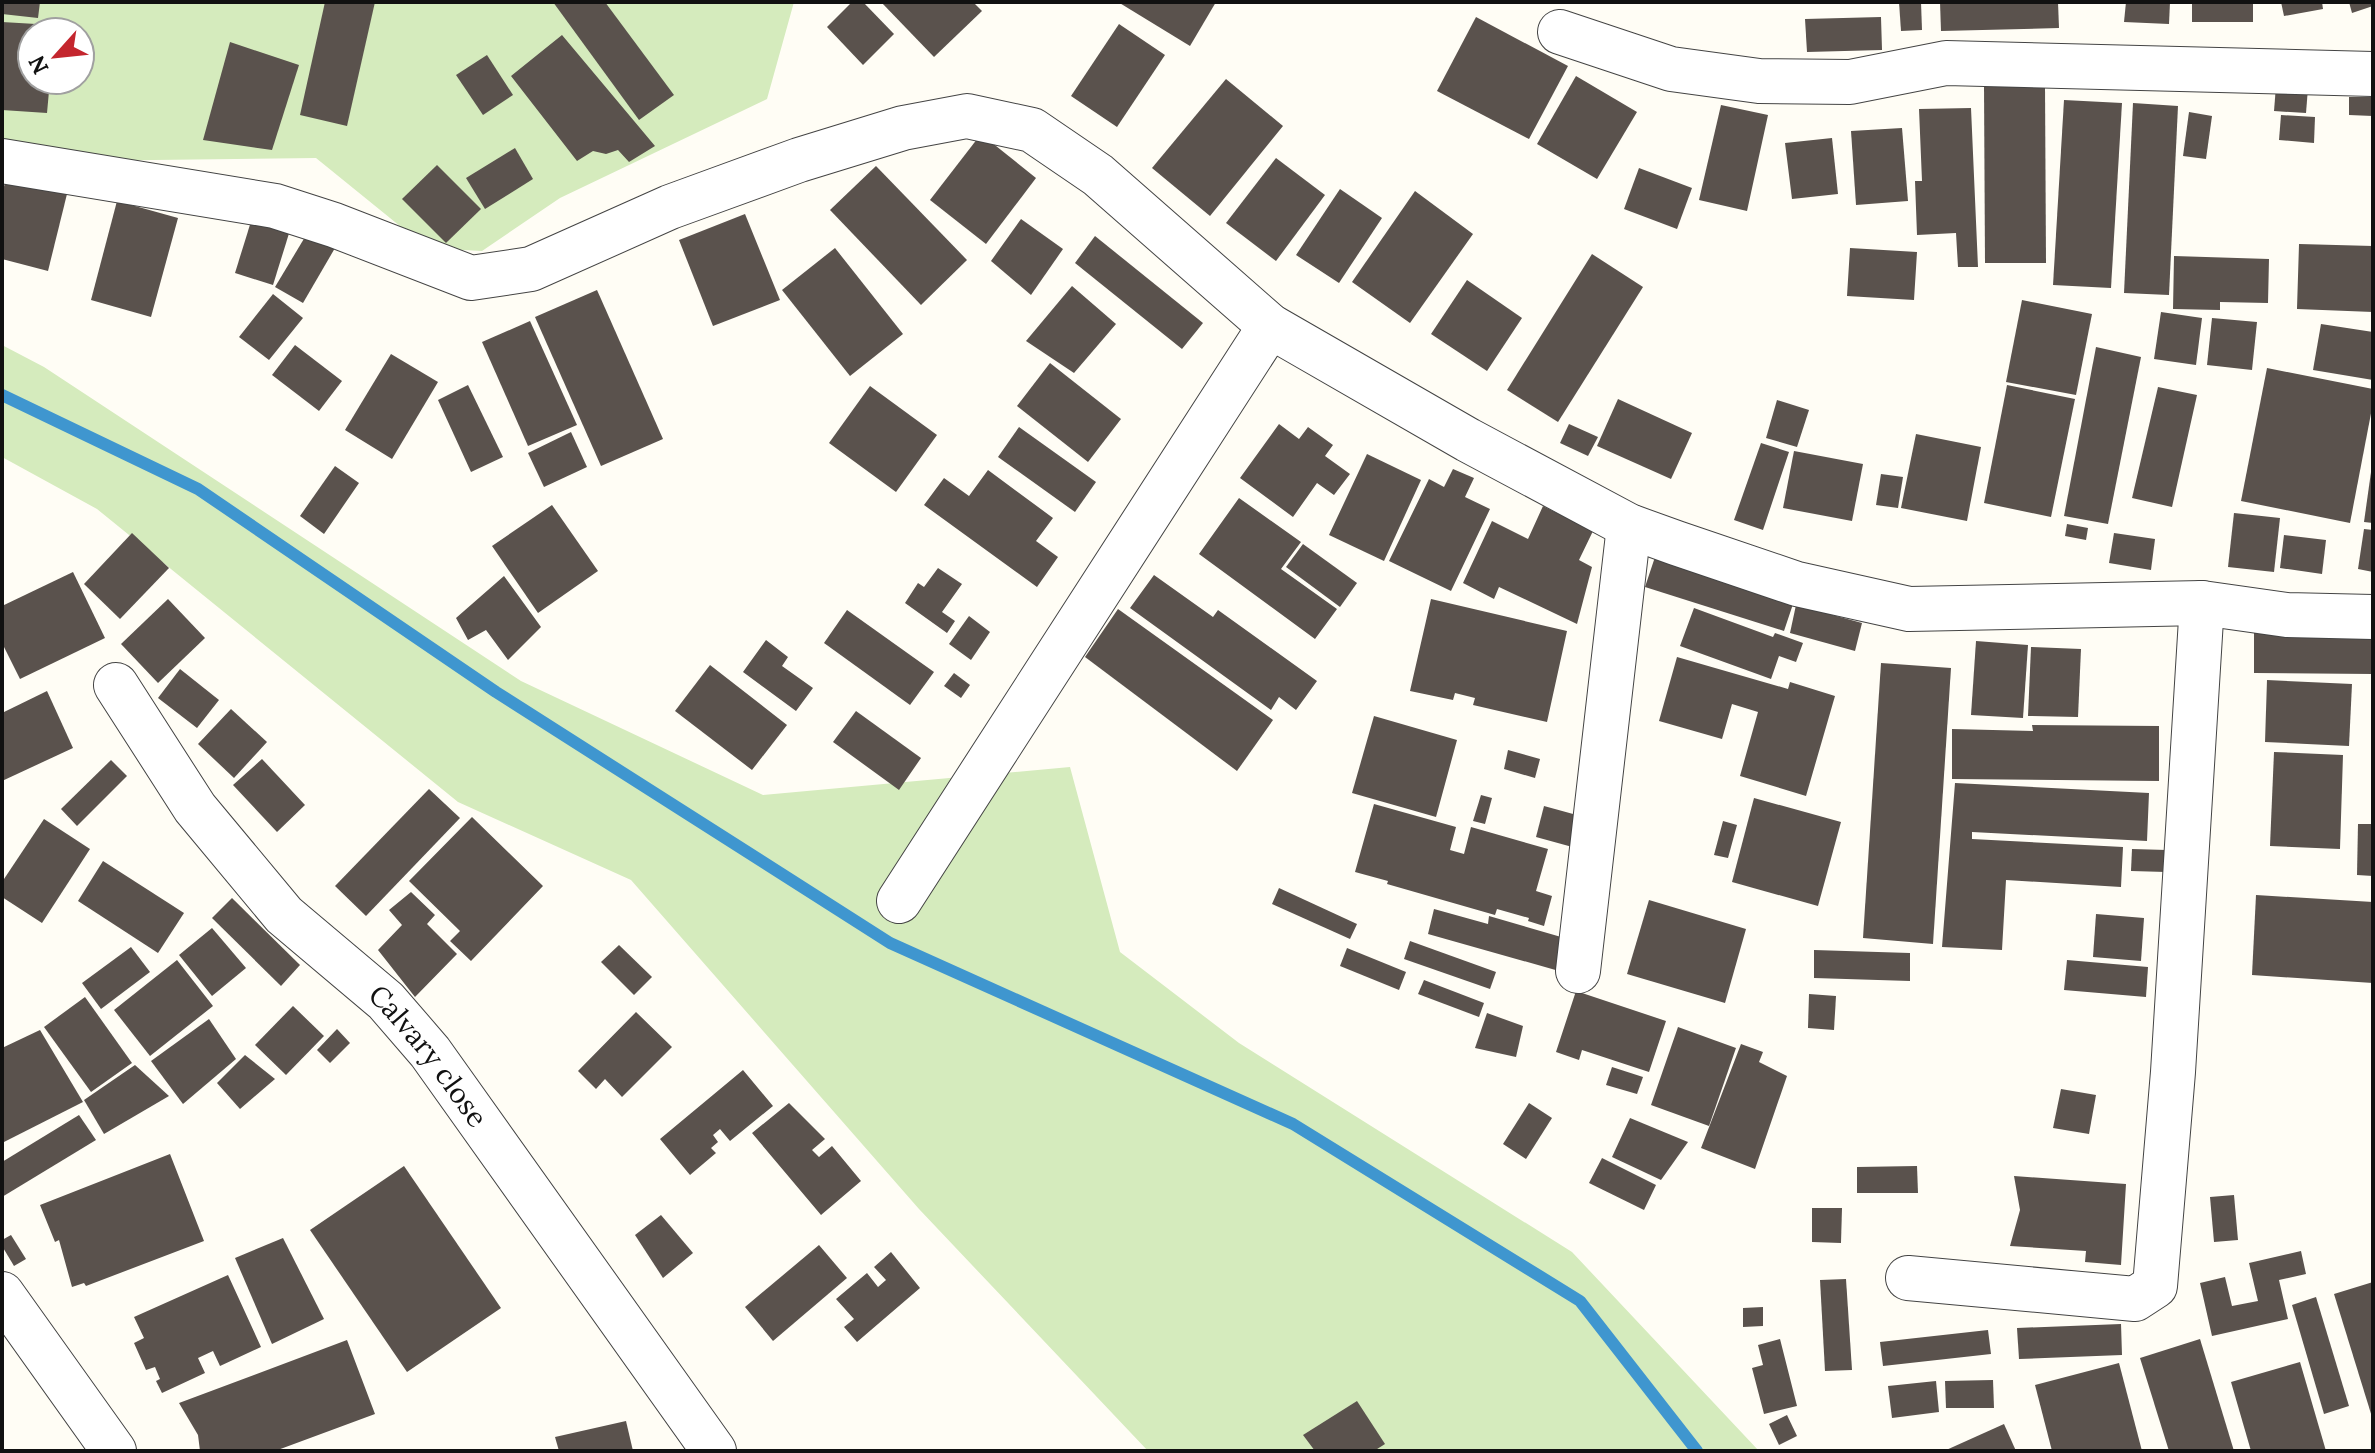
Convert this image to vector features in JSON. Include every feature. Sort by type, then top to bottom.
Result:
[{"type":"street","points":[[1560,32],[1671,69],[1759,81],[1850,82],[1946,63],[2373,74]]},
{"type":"street","points":[[2,161],[275,206],[334,225],[471,278],[531,269],[670,207],[799,160],[903,128],[967,116],[1032,130],[1098,175],[1270,326],[1468,440],[1629,526],[1797,584],[1909,609],[2202,603],[2287,615],[2373,617]]},
{"type":"street","points":[[899,901],[1270,326]]},
{"type":"street","points":[[1578,971],[1629,526]]},
{"type":"street","points":[[1908,1278],[2135,1299],[2155,1286],[2173,1072],[2202,603]]},
{"type":"street","name":"Calvary close","points":[[116,685],[195,808],[284,915],[386,1001],[430,1052],[714,1451]]},
{"type":"street","points":[[2,1294],[114,1451]]},
{"type":"green space","points":[[2,2],[794,2],[767,99],[560,198],[482,251],[427,248],[316,158],[71,161],[2,152]]},
{"type":"green space","points":[[2,345],[44,367],[521,681],[763,795],[1070,767],[1120,952],[1239,1043],[1572,1252],[1759,1451],[1148,1451],[919,1209],[631,880],[458,802],[97,509],[2,457]]},
{"type":"building","points":[[4,2],[40,2],[38,16],[2,14]]},
{"type":"building","points":[[325,2],[375,2],[347,126],[300,115]]},
{"type":"building","points":[[553,2],[605,2],[674,95],[639,120]]},
{"type":"building","points":[[852,2],[863,2],[894,34],[863,65],[827,27]]},
{"type":"building","points":[[881,2],[973,2],[982,11],[934,57]]},
{"type":"building","points":[[1118,2],[1216,2],[1190,46]]},
{"type":"building","points":[[1899,2],[1921,2],[1922,30],[1901,31]]},
{"type":"building","points":[[1940,2],[2058,2],[2059,28],[1941,31]]},
{"type":"building","points":[[2126,2],[2170,2],[2169,24],[2124,22]]},
{"type":"building","points":[[2192,2],[2253,2],[2253,22],[2192,22]]},
{"type":"building","points":[[2281,2],[2322,2],[2323,9],[2284,16]]},
{"type":"building","points":[[2349,2],[2373,2],[2373,6],[2352,13]]},
{"type":"building","points":[[1476,17],[1568,66],[1529,139],[1437,91]]},
{"type":"building","points":[[1881,17],[1882,50],[1807,52],[1805,19]]},
{"type":"building","points":[[2,22],[16,23],[16,96],[49,96],[47,113],[2,110]]},
{"type":"building","points":[[1119,24],[1165,55],[1117,127],[1071,96]]},
{"type":"building","points":[[562,35],[655,146],[629,162],[618,150],[606,154],[593,151],[577,161],[511,76]]},
{"type":"building","points":[[230,42],[299,65],[272,150],[203,140]]},
{"type":"building","points":[[487,55],[513,95],[483,115],[456,75]]},
{"type":"building","points":[[1576,76],[1637,112],[1597,179],[1537,144]]},
{"type":"building","points":[[1226,79],[1283,126],[1210,216],[1152,168]]},
{"type":"building","points":[[1984,86],[2045,86],[2046,263],[1985,263]]},
{"type":"building","points":[[2276,86],[2308,88],[2306,113],[2274,111]]},
{"type":"building","points":[[2349,97],[2373,97],[2373,116],[2349,115]]},
{"type":"building","points":[[2064,100],[2122,103],[2111,288],[2053,285]]},
{"type":"building","points":[[2133,103],[2178,106],[2169,295],[2124,293]]},
{"type":"building","points":[[1721,105],[1768,115],[1747,211],[1699,200]]},
{"type":"building","points":[[1971,108],[1978,267],[1958,267],[1956,233],[1917,235],[1915,181],[1922,181],[1919,109]]},
{"type":"building","points":[[2189,112],[2212,116],[2206,159],[2183,156]]},
{"type":"building","points":[[2281,115],[2315,117],[2314,143],[2279,140]]},
{"type":"building","points":[[1902,128],[1908,201],[1856,205],[1851,131]]},
{"type":"building","points":[[981,134],[1036,178],[986,244],[930,200]]},
{"type":"building","points":[[1832,138],[1838,194],[1792,199],[1785,143]]},
{"type":"building","points":[[515,148],[533,179],[485,209],[466,178]]},
{"type":"building","points":[[1276,158],[1325,195],[1276,261],[1226,223]]},
{"type":"building","points":[[437,165],[481,209],[446,243],[402,199]]},
{"type":"building","points":[[876,166],[967,260],[921,305],[830,210]]},
{"type":"building","points":[[1639,168],[1692,188],[1677,229],[1624,209]]},
{"type":"building","points":[[6,179],[67,194],[48,271],[2,259],[2,194]]},
{"type":"building","points":[[1340,189],[1382,218],[1339,283],[1296,255]]},
{"type":"building","points":[[1415,191],[1473,234],[1410,323],[1352,282]]},
{"type":"building","points":[[117,201],[178,218],[151,317],[91,300]]},
{"type":"building","points":[[745,214],[780,300],[713,326],[679,240]]},
{"type":"building","points":[[253,215],[291,227],[273,285],[235,273]]},
{"type":"building","points":[[1021,219],[1063,249],[1031,295],[991,261]]},
{"type":"building","points":[[308,232],[335,248],[303,303],[275,287]]},
{"type":"building","points":[[1095,236],[1203,323],[1182,349],[1075,263]]},
{"type":"building","points":[[2299,244],[2373,246],[2373,312],[2297,309]]},
{"type":"building","points":[[835,248],[903,334],[850,376],[782,290]]},
{"type":"building","points":[[1850,248],[1917,252],[1914,300],[1847,296]]},
{"type":"building","points":[[1592,254],[1643,287],[1558,422],[1507,390]]},
{"type":"building","points":[[2174,256],[2269,259],[2268,303],[2220,302],[2220,310],[2173,309]]},
{"type":"building","points":[[1467,280],[1522,318],[1487,371],[1431,334]]},
{"type":"building","points":[[1072,286],[1116,324],[1074,373],[1026,341]]},
{"type":"building","points":[[597,290],[663,439],[601,466],[535,317]]},
{"type":"building","points":[[273,294],[303,318],[269,360],[239,337]]},
{"type":"building","points":[[2022,300],[2092,314],[2076,395],[2006,382]]},
{"type":"building","points":[[2161,312],[2202,318],[2196,365],[2154,359]]},
{"type":"building","points":[[2212,318],[2257,322],[2252,370],[2207,365]]},
{"type":"building","points":[[530,321],[577,425],[528,446],[482,342]]},
{"type":"building","points":[[2321,324],[2373,332],[2373,380],[2313,370]]},
{"type":"building","points":[[295,345],[342,381],[319,411],[272,375]]},
{"type":"building","points":[[2096,347],[2141,357],[2108,524],[2064,516]]},
{"type":"building","points":[[391,354],[438,382],[392,459],[345,430]]},
{"type":"building","points":[[1050,363],[1121,419],[1088,462],[1017,406]]},
{"type":"building","points":[[2267,368],[2373,389],[2350,523],[2241,501]]},
{"type":"building","points":[[468,385],[503,457],[471,472],[438,400]]},
{"type":"building","points":[[2007,385],[2075,399],[2051,517],[1984,503]]},
{"type":"building","points":[[870,386],[937,435],[896,492],[829,443]]},
{"type":"building","points":[[2158,387],[2197,395],[2172,507],[2132,498]]},
{"type":"building","points":[[1618,399],[1692,433],[1671,479],[1597,446]]},
{"type":"building","points":[[1777,400],[1809,410],[1797,447],[1766,438]]},
{"type":"building","points":[[1279,424],[1299,439],[1308,427],[1333,445],[1325,456],[1350,474],[1334,495],[1317,483],[1293,517],[1240,478]]},
{"type":"building","points":[[1569,424],[1598,437],[1588,456],[1560,443]]},
{"type":"building","points":[[1019,427],[1096,482],[1075,512],[998,457]]},
{"type":"building","points":[[571,432],[587,467],[544,487],[528,453]]},
{"type":"building","points":[[1916,434],[1981,447],[1967,521],[1901,508]]},
{"type":"building","points":[[1761,443],[1789,452],[1763,530],[1734,520]]},
{"type":"building","points":[[1794,451],[1863,464],[1852,521],[1783,508]]},
{"type":"building","points":[[1367,454],[1421,480],[1384,561],[1329,535]]},
{"type":"building","points":[[335,466],[359,483],[324,534],[300,516]]},
{"type":"building","points":[[1453,469],[1474,478],[1465,497],[1490,509],[1451,591],[1389,561],[1429,479],[1444,487]]},
{"type":"building","points":[[988,470],[1053,518],[1036,541],[1058,557],[1037,587],[924,505],[944,478],[969,496]]},
{"type":"building","points":[[2373,472],[2373,523],[2364,522]]},
{"type":"building","points":[[1881,474],[1903,477],[1898,508],[1876,505]]},
{"type":"building","points":[[1239,498],[1301,542],[1281,569],[1337,609],[1315,639],[1199,554]]},
{"type":"building","points":[[552,505],[598,571],[538,613],[492,546]]},
{"type":"building","points":[[1543,506],[1593,531],[1579,560],[1592,567],[1577,624],[1499,587],[1494,599],[1463,583],[1492,521],[1528,539]]},
{"type":"building","points":[[2234,513],[2280,518],[2274,572],[2228,567]]},
{"type":"building","points":[[2067,524],[2088,528],[2086,540],[2065,536]]},
{"type":"building","points":[[2364,529],[2373,530],[2373,572],[2358,569]]},
{"type":"building","points":[[132,533],[169,568],[120,619],[84,584]]},
{"type":"building","points":[[2114,533],[2155,539],[2151,570],[2109,563]]},
{"type":"building","points":[[2284,535],[2326,540],[2322,574],[2280,568]]},
{"type":"building","points":[[1303,544],[1357,583],[1340,607],[1286,567]]},
{"type":"building","points":[[1655,557],[1794,601],[1784,631],[1645,587]]},
{"type":"building","points":[[938,568],[962,584],[942,612],[955,621],[947,633],[905,603],[918,583],[924,587]]},
{"type":"building","points":[[73,572],[105,638],[20,679],[2,643],[2,606]]},
{"type":"building","points":[[1154,575],[1213,617],[1218,610],[1317,681],[1296,710],[1279,697],[1271,710],[1130,608]]},
{"type":"building","points":[[504,576],[541,627],[508,660],[486,630],[468,640],[456,618]]},
{"type":"building","points":[[168,599],[205,638],[158,683],[121,644]]},
{"type":"building","points":[[1431,599],[1567,631],[1547,722],[1473,705],[1475,698],[1455,693],[1453,700],[1410,691]]},
{"type":"building","points":[[1796,605],[1862,623],[1855,651],[1790,633]]},
{"type":"building","points":[[1694,608],[1773,637],[1775,633],[1803,643],[1796,662],[1779,656],[1771,679],[1680,646]]},
{"type":"building","points":[[1118,609],[1273,720],[1237,771],[1085,657]]},
{"type":"building","points":[[847,610],[934,672],[910,705],[824,643]]},
{"type":"building","points":[[969,616],[990,632],[971,660],[949,644]]},
{"type":"building","points":[[2254,623],[2373,623],[2373,674],[2254,673]]},
{"type":"building","points":[[766,640],[788,657],[782,666],[813,688],[796,711],[743,672]]},
{"type":"building","points":[[1976,641],[2028,645],[2023,718],[1971,715]]},
{"type":"building","points":[[2031,647],[2081,649],[2078,717],[2028,716]]},
{"type":"building","points":[[1677,657],[1788,689],[1790,682],[1835,696],[1806,796],[1740,776],[1758,712],[1732,704],[1722,739],[1659,721]]},
{"type":"building","points":[[1881,663],[1951,668],[1933,944],[1863,938]]},
{"type":"building","points":[[710,665],[787,725],[752,770],[675,711]]},
{"type":"building","points":[[180,669],[219,700],[197,728],[158,698]]},
{"type":"building","points":[[954,673],[970,685],[961,698],[944,686]]},
{"type":"building","points":[[2267,680],[2352,684],[2349,746],[2265,742]]},
{"type":"building","points":[[47,691],[73,748],[2,781],[2,713]]},
{"type":"building","points":[[231,709],[267,742],[234,778],[198,744]]},
{"type":"building","points":[[856,711],[921,758],[899,790],[833,742]]},
{"type":"building","points":[[1374,716],[1457,740],[1436,817],[1352,793]]},
{"type":"building","points":[[2032,725],[2159,726],[2159,781],[1952,779],[1952,729],[2033,731]]},
{"type":"building","points":[[1508,750],[1540,759],[1535,778],[1504,769]]},
{"type":"building","points":[[2274,752],[2343,755],[2340,849],[2270,846]]},
{"type":"building","points":[[262,759],[305,805],[277,832],[233,785]]},
{"type":"building","points":[[111,760],[127,776],[77,826],[61,809]]},
{"type":"building","points":[[1955,783],[2149,793],[2147,841],[1972,832],[1972,839],[2123,847],[2121,887],[2006,880],[2002,950],[1942,947]]},
{"type":"building","points":[[429,789],[460,818],[366,916],[335,886]]},
{"type":"building","points":[[1481,795],[1492,798],[1485,824],[1473,821]]},
{"type":"building","points":[[1754,798],[1841,822],[1818,906],[1732,882]]},
{"type":"building","points":[[1374,804],[1456,827],[1450,850],[1464,854],[1471,827],[1548,849],[1536,891],[1552,896],[1544,926],[1528,921],[1529,918],[1497,909],[1495,915],[1355,872]]},
{"type":"building","points":[[1544,806],[1584,817],[1576,848],[1536,837]]},
{"type":"building","points":[[472,817],[543,886],[471,961],[450,941],[460,931],[409,881]]},
{"type":"building","points":[[44,819],[90,849],[42,923],[2,897],[2,882]]},
{"type":"building","points":[[1723,821],[1737,825],[1728,858],[1714,855]]},
{"type":"building","points":[[2358,824],[2373,824],[2373,876],[2357,875]]},
{"type":"building","points":[[2132,849],[2167,850],[2166,872],[2131,871]]},
{"type":"building","points":[[103,861],[184,913],[158,953],[78,901]]},
{"type":"building","points":[[1279,888],[1357,924],[1350,939],[1272,904]]},
{"type":"building","points":[[411,892],[435,915],[427,924],[457,954],[415,997],[378,950],[402,925],[389,910]]},
{"type":"building","points":[[2256,895],[2373,902],[2373,983],[2252,975]]},
{"type":"building","points":[[232,898],[300,965],[281,986],[212,918]]},
{"type":"building","points":[[1649,900],[1746,929],[1725,1003],[1627,974]]},
{"type":"building","points":[[1434,909],[1488,924],[1489,916],[1568,939],[1559,971],[1428,934]]},
{"type":"building","points":[[2096,914],[2144,918],[2141,961],[2093,957]]},
{"type":"building","points":[[212,928],[246,968],[212,996],[179,955]]},
{"type":"building","points":[[1410,941],[1496,972],[1490,989],[1404,959]]},
{"type":"building","points":[[619,945],[652,977],[634,995],[601,962]]},
{"type":"building","points":[[131,947],[150,972],[101,1009],[82,983]]},
{"type":"building","points":[[1347,948],[1406,972],[1399,990],[1340,966]]},
{"type":"building","points":[[1814,950],[1910,953],[1910,981],[1814,978]]},
{"type":"building","points":[[177,960],[213,1006],[150,1056],[114,1010]]},
{"type":"building","points":[[2067,960],[2148,967],[2146,997],[2064,990]]},
{"type":"building","points":[[1424,980],[1484,1003],[1479,1017],[1418,994]]},
{"type":"building","points":[[1576,991],[1666,1021],[1649,1072],[1582,1050],[1579,1060],[1556,1052]]},
{"type":"building","points":[[1809,994],[1836,996],[1834,1030],[1808,1028]]},
{"type":"building","points":[[85,997],[132,1063],[91,1092],[44,1027]]},
{"type":"building","points":[[293,1006],[324,1036],[286,1075],[255,1045]]},
{"type":"building","points":[[636,1012],[672,1047],[622,1097],[605,1079],[596,1089],[578,1071]]},
{"type":"building","points":[[1487,1013],[1523,1026],[1516,1057],[1475,1048]]},
{"type":"building","points":[[209,1019],[236,1059],[183,1104],[151,1061]]},
{"type":"building","points":[[1678,1027],[1736,1048],[1709,1126],[1651,1105]]},
{"type":"building","points":[[337,1029],[350,1043],[330,1063],[317,1050]]},
{"type":"building","points":[[40,1030],[83,1102],[2,1143],[2,1048]]},
{"type":"building","points":[[1741,1044],[1763,1052],[1759,1062],[1787,1076],[1755,1169],[1701,1148]]},
{"type":"building","points":[[245,1055],[275,1079],[240,1109],[217,1083]]},
{"type":"building","points":[[135,1065],[169,1096],[104,1134],[84,1100]]},
{"type":"building","points":[[1612,1067],[1643,1077],[1637,1094],[1606,1085]]},
{"type":"building","points":[[743,1070],[773,1106],[730,1141],[720,1129],[713,1135],[718,1142],[711,1148],[716,1153],[690,1175],[660,1139]]},
{"type":"building","points":[[2061,1089],[2096,1095],[2089,1134],[2053,1128]]},
{"type":"building","points":[[789,1103],[825,1139],[812,1150],[819,1157],[832,1146],[861,1181],[821,1215],[752,1133]]},
{"type":"building","points":[[1529,1103],[1552,1118],[1526,1159],[1503,1144]]},
{"type":"building","points":[[79,1115],[96,1140],[2,1197],[2,1162]]},
{"type":"building","points":[[1630,1118],[1688,1142],[1661,1180],[1612,1157]]},
{"type":"building","points":[[170,1154],[204,1241],[86,1286],[84,1283],[72,1287],[59,1240],[55,1242],[40,1205]]},
{"type":"building","points":[[1602,1158],[1656,1185],[1644,1210],[1589,1183]]},
{"type":"building","points":[[404,1166],[501,1308],[407,1372],[310,1230]]},
{"type":"building","points":[[1917,1166],[1918,1193],[1857,1193],[1857,1167]]},
{"type":"building","points":[[2014,1176],[2126,1184],[2121,1265],[2085,1262],[2086,1251],[2010,1246],[2020,1210]]},
{"type":"building","points":[[2234,1195],[2238,1240],[2214,1242],[2210,1197]]},
{"type":"building","points":[[1812,1208],[1842,1208],[1841,1243],[1812,1242]]},
{"type":"building","points":[[661,1215],[693,1253],[663,1278],[635,1235]]},
{"type":"building","points":[[11,1235],[26,1259],[14,1266],[2,1246],[2,1240]]},
{"type":"building","points":[[283,1238],[324,1319],[272,1344],[235,1258]]},
{"type":"building","points":[[819,1245],[847,1278],[773,1341],[745,1307]]},
{"type":"building","points":[[2301,1251],[2306,1274],[2279,1280],[2288,1319],[2212,1336],[2200,1283],[2225,1277],[2232,1306],[2258,1301],[2249,1263]]},
{"type":"building","points":[[891,1252],[920,1288],[857,1342],[844,1327],[854,1319],[836,1299],[867,1273],[878,1287],[886,1280],[874,1267]]},
{"type":"building","points":[[228,1275],[261,1347],[220,1366],[213,1351],[198,1358],[205,1373],[162,1393],[156,1381],[160,1379],[155,1367],[146,1370],[134,1343],[144,1338],[134,1317]]},
{"type":"building","points":[[1846,1279],[1852,1370],[1825,1371],[1820,1280]]},
{"type":"building","points":[[2373,1282],[2373,1417],[2372,1417],[2334,1294]]},
{"type":"building","points":[[2316,1297],[2349,1406],[2324,1414],[2292,1305]]},
{"type":"building","points":[[1763,1307],[1763,1326],[1743,1327],[1743,1308]]},
{"type":"building","points":[[2121,1324],[2122,1355],[2019,1359],[2017,1328]]},
{"type":"building","points":[[1988,1330],[1991,1354],[1883,1366],[1880,1342]]},
{"type":"building","points":[[1780,1339],[1797,1406],[1764,1414],[1752,1368],[1763,1365],[1758,1345]]},
{"type":"building","points":[[2200,1339],[2234,1451],[2169,1451],[2140,1358]]},
{"type":"building","points":[[347,1340],[375,1414],[275,1451],[200,1451],[198,1435],[179,1403]]},
{"type":"building","points":[[2300,1362],[2326,1451],[2251,1451],[2231,1382]]},
{"type":"building","points":[[2119,1363],[2142,1451],[2052,1451],[2035,1385]]},
{"type":"building","points":[[1993,1380],[1994,1408],[1946,1408],[1945,1381]]},
{"type":"building","points":[[1936,1381],[1939,1412],[1892,1418],[1888,1386]]},
{"type":"building","points":[[1357,1401],[1385,1444],[1374,1451],[1315,1451],[1303,1435]]},
{"type":"building","points":[[1787,1415],[1797,1436],[1779,1445],[1769,1424]]},
{"type":"building","points":[[626,1421],[633,1451],[559,1451],[555,1437]]},
{"type":"building","points":[[2004,1424],[2016,1451],[1944,1451]]},
{"type":"waterway","points":[[2,395],[198,489],[496,692],[890,943],[1293,1124],[1580,1301],[1697,1451]]}]
